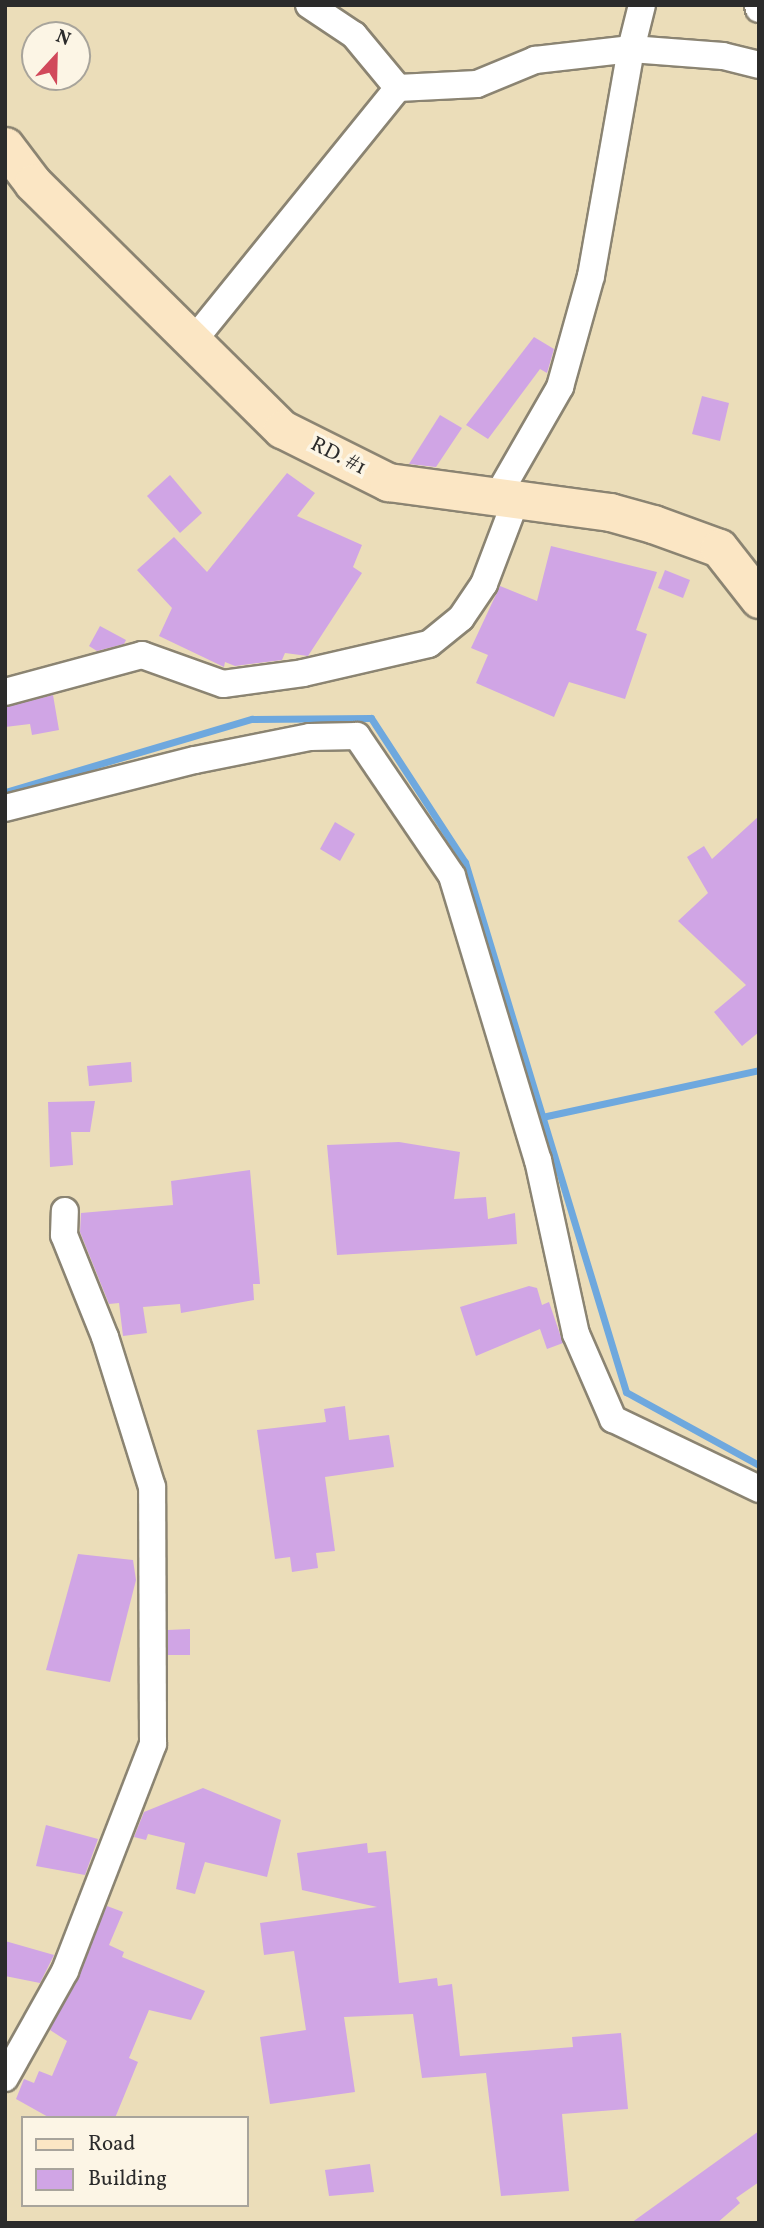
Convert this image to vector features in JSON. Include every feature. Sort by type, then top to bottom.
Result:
[{"type":"main road","name":"RD. #1","points":[[5,146],[33,183],[193,341],[294,435],[388,482],[508,496],[610,512],[719,548],[759,599]]},
{"type":"street","points":[[309,5],[354,35],[398,88]]},
{"type":"street","points":[[5,692],[142,655],[222,684],[303,673],[429,644],[461,618],[484,584],[508,496],[561,387],[591,276],[631,49],[642,5]]},
{"type":"street","points":[[193,341],[398,88],[477,84],[535,60],[631,49],[723,55],[759,65]]},
{"type":"street","points":[[5,808],[208,757],[310,737],[357,736],[452,876],[538,1160],[576,1334],[613,1419],[759,1489]]},
{"type":"street","points":[[5,2078],[65,1971],[153,1744],[152,1488],[105,1337],[64,1235],[65,1211]]},
{"type":"building","points":[[534,337],[554,349],[547,373],[540,369],[488,439],[466,425]]},
{"type":"building","points":[[702,396],[729,403],[720,441],[692,434]]},
{"type":"building","points":[[440,415],[462,428],[436,467],[409,464]]},
{"type":"building","points":[[287,473],[315,493],[297,516],[362,545],[353,567],[362,573],[308,656],[285,653],[282,660],[235,666],[225,662],[224,667],[159,636],[172,608],[137,570],[174,537],[207,572]]},
{"type":"building","points":[[170,475],[202,513],[180,533],[147,496]]},
{"type":"building","points":[[551,546],[657,572],[636,630],[647,634],[625,699],[569,682],[554,717],[476,683],[488,655],[471,648],[500,586],[537,601]]},
{"type":"building","points":[[665,570],[690,580],[683,598],[658,588]]},
{"type":"building","points":[[100,626],[126,640],[124,644],[97,651],[89,646]]},
{"type":"building","points":[[53,695],[59,730],[32,735],[30,724],[5,727],[5,707]]},
{"type":"building","points":[[759,816],[759,1032],[742,1046],[714,1012],[746,985],[678,921],[708,893],[687,857],[704,846],[712,859]]},
{"type":"building","points":[[335,822],[355,834],[340,861],[320,849]]},
{"type":"building","points":[[131,1062],[132,1082],[89,1086],[87,1066]]},
{"type":"building","points":[[95,1101],[90,1132],[71,1132],[73,1165],[50,1167],[48,1102]]},
{"type":"building","points":[[399,1142],[460,1152],[454,1199],[486,1197],[488,1219],[515,1213],[517,1244],[337,1255],[327,1145]]},
{"type":"building","points":[[250,1170],[260,1284],[253,1284],[254,1300],[181,1313],[180,1304],[143,1307],[147,1333],[123,1336],[119,1303],[109,1304],[80,1232],[81,1213],[173,1205],[171,1181]]},
{"type":"building","points":[[529,1286],[537,1288],[542,1305],[549,1302],[563,1343],[547,1349],[540,1329],[476,1356],[460,1307]]},
{"type":"building","points":[[345,1406],[349,1440],[389,1435],[394,1467],[325,1477],[335,1551],[316,1553],[318,1568],[292,1572],[290,1557],[275,1559],[257,1430],[326,1422],[324,1409]]},
{"type":"building","points":[[78,1554],[133,1560],[136,1580],[110,1682],[46,1670]]},
{"type":"building","points":[[190,1629],[190,1655],[168,1655],[168,1630]]},
{"type":"building","points":[[203,1788],[281,1820],[267,1877],[205,1862],[195,1894],[176,1889],[185,1843],[148,1834],[146,1840],[134,1837],[144,1812]]},
{"type":"building","points":[[46,1825],[98,1839],[85,1875],[36,1866]]},
{"type":"building","points":[[367,1843],[368,1853],[386,1851],[399,1983],[437,1978],[438,1986],[452,1984],[460,2056],[573,2047],[572,2037],[621,2033],[628,2109],[562,2114],[569,2191],[501,2196],[486,2073],[422,2078],[413,2014],[344,2017],[355,2092],[270,2104],[260,2037],[306,2030],[294,1951],[264,1955],[260,1923],[377,1907],[302,1890],[297,1853]]},
{"type":"building","points":[[107,1906],[123,1912],[109,1945],[124,1952],[122,1957],[205,1991],[191,2020],[149,2010],[129,2058],[138,2062],[116,2116],[46,2116],[16,2099],[24,2079],[34,2083],[39,2071],[52,2076],[67,2041],[50,2030]]},
{"type":"building","points":[[5,1941],[54,1955],[40,1983],[5,1976]]},
{"type":"building","points":[[759,2131],[759,2182],[736,2198],[740,2203],[717,2223],[631,2223]]},
{"type":"building","points":[[370,2164],[374,2192],[329,2196],[325,2170]]},
{"type":"waterway","points":[[5,792],[252,719],[371,718],[465,862],[626,1392],[759,1465]]},
{"type":"waterway","points":[[542,1117],[759,1070]]}]
